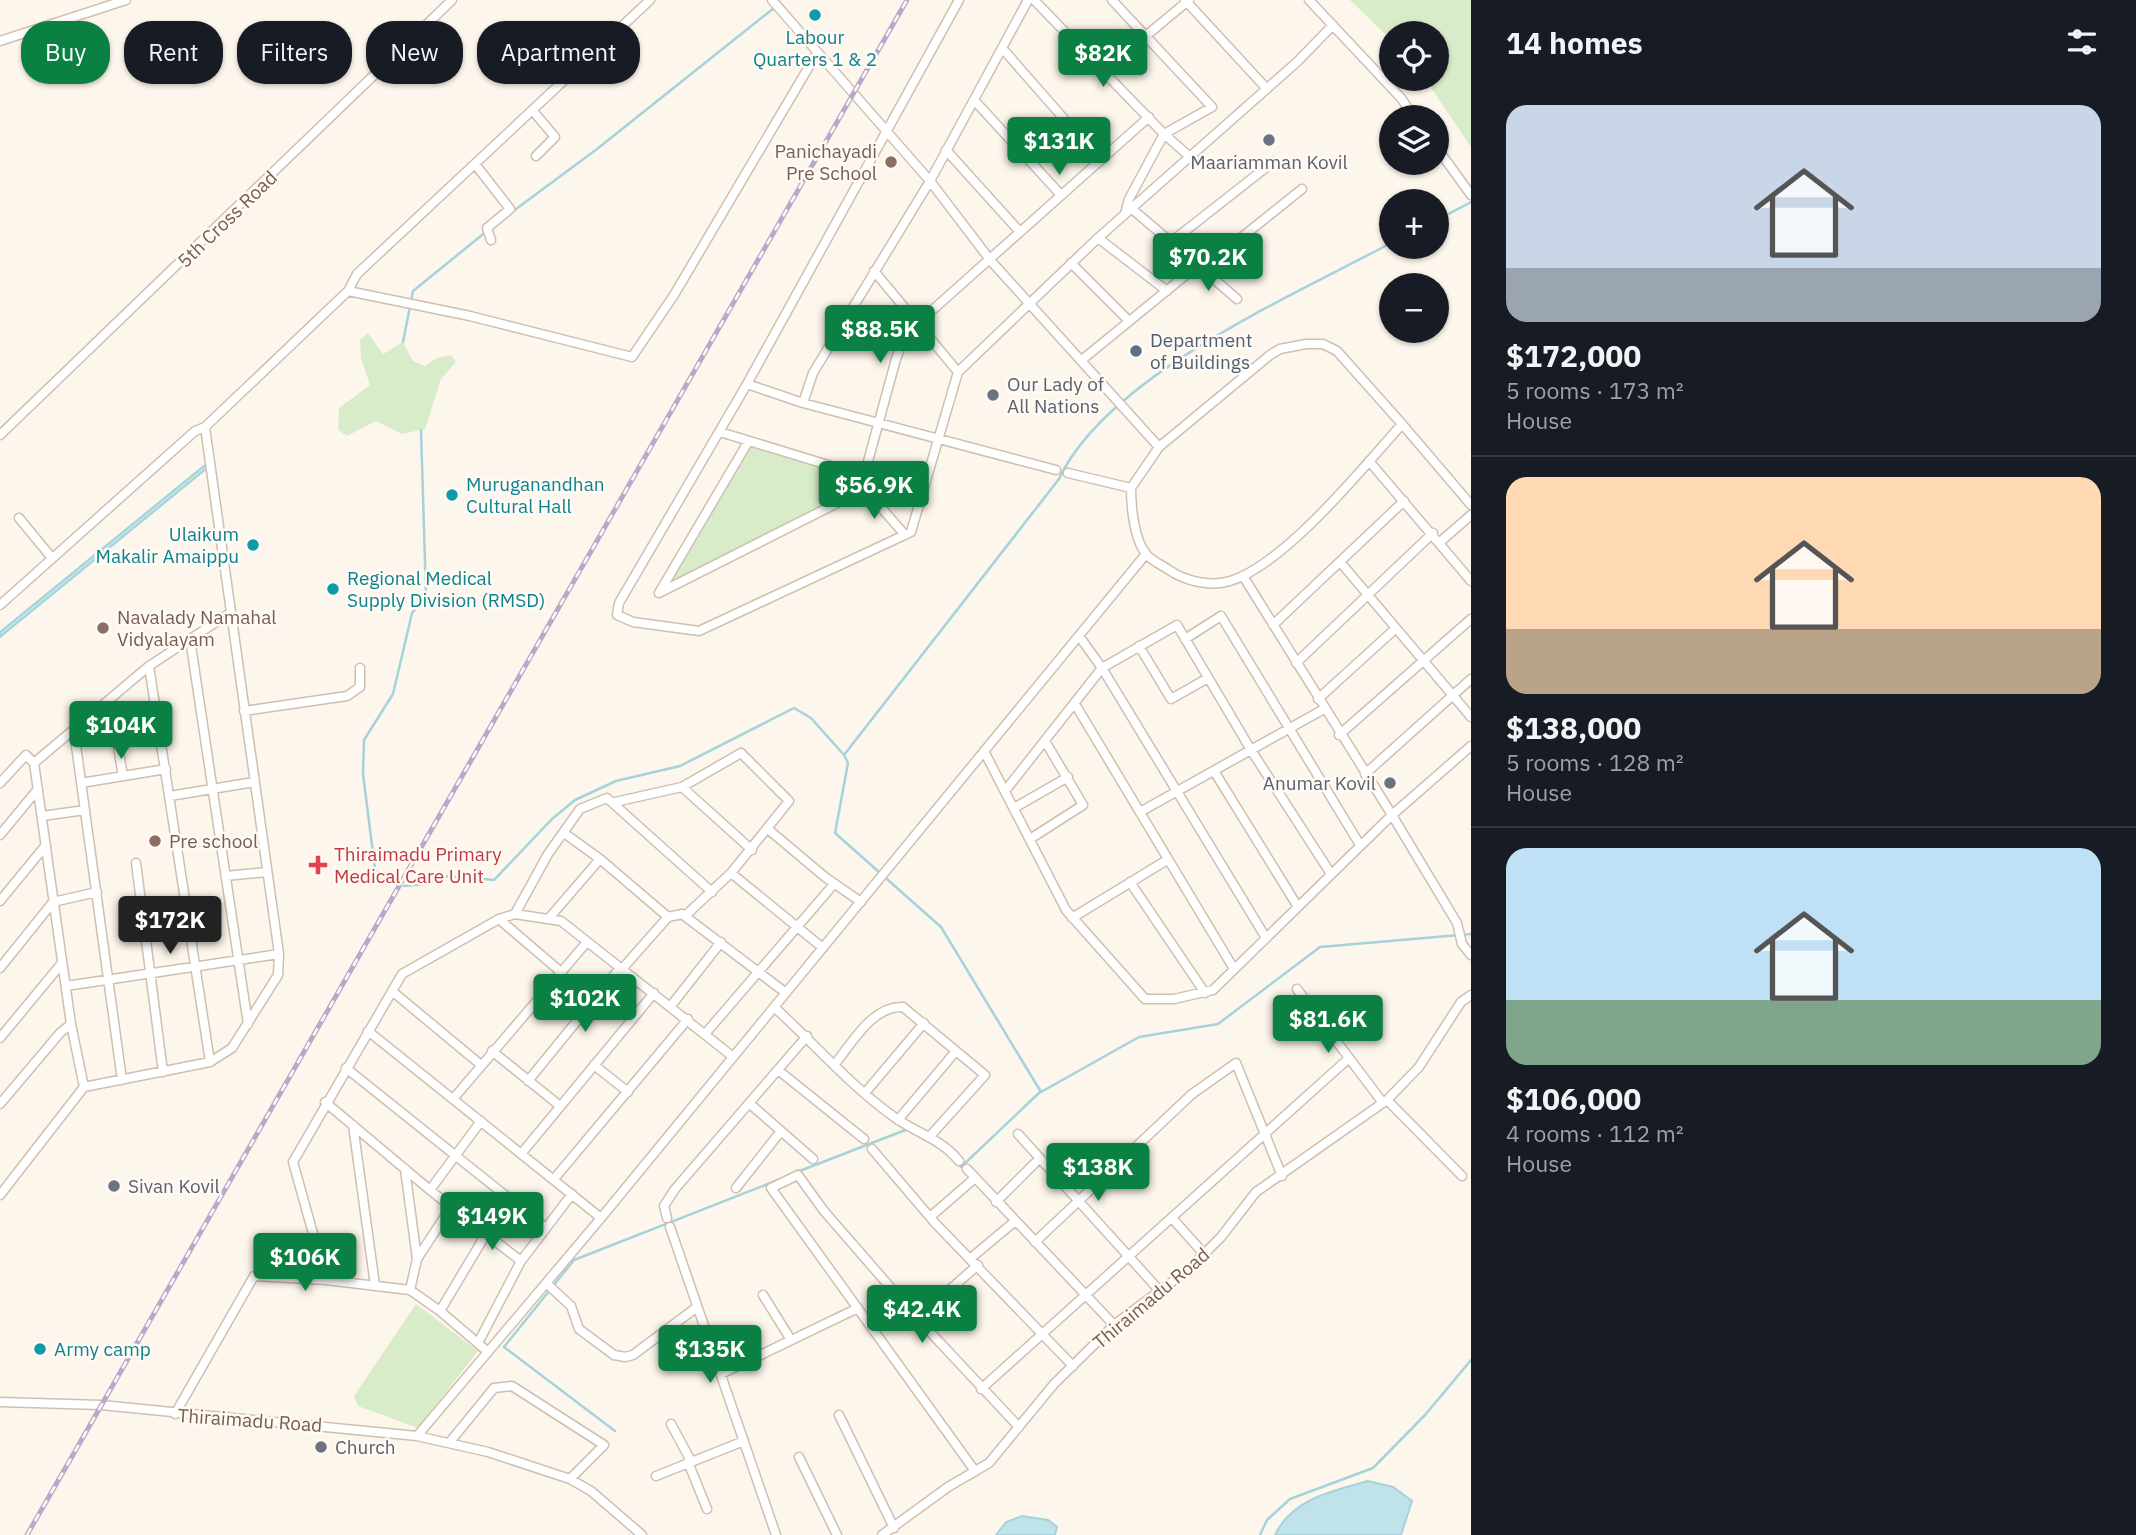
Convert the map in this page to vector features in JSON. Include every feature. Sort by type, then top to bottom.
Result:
[{"type":"street","points":[[0,41],[126,0]]},
{"type":"street","name":"5th Cross Road","points":[[0,435],[452,0]]},
{"type":"street","points":[[0,605],[195,431],[205,427],[348,291],[357,274],[650,0]]},
{"type":"street","points":[[772,0],[930,181],[991,261],[1083,359],[1159,447]]},
{"type":"street","points":[[959,0],[720,432],[619,603],[617,615],[633,622],[699,631],[911,533],[958,372],[1098,238],[1267,89],[1333,25]]},
{"type":"street","points":[[803,403],[813,373],[930,181],[1028,0]]},
{"type":"street","points":[[1034,0],[1105,70],[1164,134],[1190,157]]},
{"type":"street","points":[[1112,0],[1212,107],[1164,134],[1129,199],[1129,212]]},
{"type":"street","points":[[1309,0],[1403,105]]},
{"type":"street","points":[[1105,70],[1187,1],[1267,89]]},
{"type":"street","points":[[1002,48],[1100,160]]},
{"type":"street","points":[[348,291],[470,316],[632,356],[674,295],[817,53]]},
{"type":"street","points":[[974,100],[1061,195]]},
{"type":"street","points":[[533,111],[555,137],[536,156]]},
{"type":"street","points":[[905,535],[865,489],[864,476],[915,319],[991,261],[1149,117]]},
{"type":"street","points":[[946,150],[1020,232]]},
{"type":"street","points":[[1171,242],[1273,162]]},
{"type":"street","points":[[475,164],[510,209],[487,228],[491,240]]},
{"type":"street","points":[[1449,165],[1471,195]]},
{"type":"street","points":[[1083,359],[1167,291],[1302,189]]},
{"type":"street","points":[[1129,212],[1171,242],[1237,299]]},
{"type":"street","points":[[1098,238],[1167,291]]},
{"type":"street","points":[[1071,263],[1129,321]]},
{"type":"street","points":[[874,271],[958,372]]},
{"type":"street","points":[[1402,425],[1292,542],[1269,561],[1243,576],[1215,584],[1180,577],[1146,554],[1136,529],[1131,488],[1159,447],[1270,355],[1280,349],[1306,344],[1323,344],[1337,351],[1402,425],[1471,505]]},
{"type":"street","points":[[747,384],[803,403],[1056,470]]},
{"type":"street","points":[[0,1195],[84,1087],[210,1062],[232,1048],[278,975],[279,954],[205,427]]},
{"type":"street","points":[[720,432],[864,476]]},
{"type":"street","points":[[748,442],[659,593],[865,489]]},
{"type":"street","points":[[1369,461],[1433,533],[1471,581]]},
{"type":"street","points":[[1068,473],[1131,488]]},
{"type":"street","points":[[1273,625],[1341,564],[1404,501]]},
{"type":"street","points":[[1440,542],[1471,515]]},
{"type":"street","points":[[19,518],[52,558]]},
{"type":"street","points":[[1296,663],[1433,533]]},
{"type":"street","points":[[416,1436],[487,1351],[550,1287],[601,1218],[732,1056],[1146,554]]},
{"type":"street","points":[[1341,564],[1471,717]]},
{"type":"street","points":[[1243,576],[1457,923],[1462,944],[1471,955]]},
{"type":"street","points":[[34,763],[149,666],[230,613]]},
{"type":"street","points":[[1185,639],[1221,617],[1360,845]]},
{"type":"street","points":[[1339,734],[1424,663],[1471,619]]},
{"type":"street","points":[[1005,791],[1102,668],[1177,625],[1251,750],[1331,874]]},
{"type":"street","points":[[1318,699],[1395,629]]},
{"type":"street","points":[[1079,636],[1102,668],[1266,938]]},
{"type":"street","points":[[190,639],[248,1024]]},
{"type":"street","points":[[1139,646],[1171,699],[1208,678]]},
{"type":"street","points":[[149,666],[210,1062]]},
{"type":"street","points":[[244,711],[347,696],[360,687],[360,668]]},
{"type":"street","points":[[1364,774],[1471,679]]},
{"type":"street","points":[[110,701],[123,776]]},
{"type":"street","points":[[1075,704],[1234,969]]},
{"type":"street","points":[[1140,812],[1324,709]]},
{"type":"street","points":[[74,731],[122,1080]]},
{"type":"street","points":[[1030,839],[1083,805],[1045,741]]},
{"type":"street","points":[[984,751],[1072,918],[1145,999],[1174,999],[1205,993],[1234,969],[1360,845],[1471,746]]},
{"type":"street","points":[[528,1082],[621,969],[668,917],[686,915],[712,892],[769,830],[789,801],[741,753],[682,787],[615,802]]},
{"type":"street","points":[[0,783],[26,755],[34,763],[71,1024],[84,1087]]},
{"type":"street","points":[[81,783],[166,769]]},
{"type":"street","points":[[1214,771],[1298,908]]},
{"type":"street","points":[[1014,807],[1068,777]]},
{"type":"street","points":[[170,796],[254,782]]},
{"type":"street","points":[[682,787],[752,850]]},
{"type":"street","points":[[0,835],[38,789]]},
{"type":"street","points":[[515,914],[580,809],[607,798],[615,802],[712,892]]},
{"type":"street","points":[[42,816],[85,810]]},
{"type":"street","points":[[769,830],[834,884],[861,902]]},
{"type":"street","points":[[564,832],[668,917]]},
{"type":"street","points":[[0,901],[46,845]]},
{"type":"street","points":[[550,917],[600,859]]},
{"type":"street","points":[[1072,918],[1167,860]]},
{"type":"street","points":[[136,863],[163,1072]]},
{"type":"street","points":[[226,876],[267,872]]},
{"type":"street","points":[[731,873],[823,948]]},
{"type":"street","points":[[1130,882],[1205,993]]},
{"type":"street","points":[[705,1034],[834,884]]},
{"type":"street","points":[[0,968],[53,902],[97,892]]},
{"type":"street","points":[[326,1280],[293,1162],[402,974],[499,919],[515,914],[561,920],[732,1056]]},
{"type":"street","points":[[686,915],[786,993]]},
{"type":"street","points":[[499,919],[561,972]]},
{"type":"street","points":[[453,1099],[587,942]]},
{"type":"street","points":[[670,1007],[721,942]]},
{"type":"street","points":[[66,986],[279,954]]},
{"type":"street","points":[[0,1038],[62,963]]},
{"type":"street","points":[[1297,989],[1349,1059],[1385,1101],[1462,1176]]},
{"type":"street","points":[[392,991],[481,1065]]},
{"type":"street","points":[[522,1154],[654,993]]},
{"type":"street","name":"Thiraimadu Road","points":[[883,1535],[948,1487],[989,1463],[1054,1384],[1114,1325],[1189,1269],[1256,1192],[1385,1101],[1419,1068],[1461,1002],[1471,995]]},
{"type":"street","points":[[835,1064],[864,1028],[894,1006],[903,1007],[985,1075],[931,1135]]},
{"type":"street","points":[[774,1007],[865,1093],[898,1120],[931,1135],[946,1146],[959,1161]]},
{"type":"street","points":[[554,1180],[688,1020]]},
{"type":"street","points":[[865,1093],[924,1023]]},
{"type":"street","points":[[0,1104],[60,1032],[71,1024]]},
{"type":"street","points":[[368,1031],[601,1218]]},
{"type":"street","points":[[776,1535],[664,1206],[675,1189],[807,1036]]},
{"type":"street","points":[[492,1051],[560,1106]]},
{"type":"street","points":[[898,1120],[956,1051]]},
{"type":"street","points":[[981,1389],[1084,1293],[1173,1219],[1349,1059]]},
{"type":"street","points":[[1035,1242],[1192,1094],[1236,1063],[1282,1176]]},
{"type":"street","points":[[594,1065],[628,1093]]},
{"type":"street","points":[[346,1068],[546,1228]]},
{"type":"street","points":[[778,1070],[864,1139]]},
{"type":"street","points":[[326,1102],[450,1207],[522,1261]]},
{"type":"street","points":[[749,1103],[813,1159]]},
{"type":"street","points":[[430,1190],[481,1122]]},
{"type":"street","points":[[353,1125],[375,1285]]},
{"type":"street","points":[[736,1188],[781,1130]]},
{"type":"street","points":[[1018,1134],[1159,1290]]},
{"type":"street","points":[[872,1149],[930,1217],[1073,1366]]},
{"type":"street","points":[[996,1202],[1039,1159]]},
{"type":"street","points":[[405,1169],[417,1259]]},
{"type":"street","points":[[967,1169],[1014,1222],[1114,1325]]},
{"type":"street","points":[[975,1471],[771,1188],[798,1175],[841,1231],[1018,1427]]},
{"type":"street","points":[[930,1217],[975,1178]]},
{"type":"street","points":[[478,1343],[522,1261],[572,1194]]},
{"type":"street","points":[[410,1290],[417,1259],[450,1207]]},
{"type":"street","points":[[1173,1219],[1204,1254]]},
{"type":"street","points":[[971,1258],[1014,1222]]},
{"type":"street","points":[[440,1311],[486,1234]]},
{"type":"street","points":[[917,1318],[978,1265]]},
{"type":"street","points":[[175,1414],[254,1276],[326,1280],[410,1290],[440,1311],[487,1351]]},
{"type":"street","points":[[550,1287],[571,1306],[579,1329],[614,1355],[625,1357],[633,1355],[697,1307]]},
{"type":"street","points":[[763,1294],[791,1340]]},
{"type":"street","points":[[721,1374],[858,1308]]},
{"type":"street","points":[[449,1443],[494,1388],[512,1386],[604,1445],[570,1479]]},
{"type":"street","name":"Thiraimadu Road","points":[[0,1402],[101,1405],[175,1414],[354,1427],[416,1436],[449,1443],[570,1479],[591,1491],[642,1535]]},
{"type":"street","points":[[839,1415],[894,1528]]},
{"type":"street","points":[[671,1424],[689,1462],[706,1509]]},
{"type":"street","points":[[656,1476],[744,1441]]},
{"type":"street","points":[[799,1457],[837,1535]]},
{"type":"green space","points":[[1350,0],[1471,0],[1471,147],[1449,114],[1449,105],[1443,105],[1433,91],[1449,91],[1449,21],[1379,21],[1379,28]]},
{"type":"green space","points":[[368,333],[383,354],[403,342],[413,361],[425,366],[437,358],[451,355],[456,362],[441,379],[425,429],[402,434],[376,421],[347,436],[338,430],[339,408],[370,385],[361,358],[360,340]]},
{"type":"green space","points":[[752,446],[858,476],[859,485],[669,584]]},
{"type":"green space","points":[[416,1304],[478,1351],[418,1428],[358,1406],[354,1396]]},
{"type":"water","points":[[205,465],[206,469],[0,637],[0,632]]},
{"type":"water","points":[[1368,1481],[1393,1487],[1412,1501],[1401,1535],[1275,1535],[1292,1513],[1314,1498]]},
{"type":"water","points":[[1022,1516],[1048,1520],[1057,1527],[1055,1535],[996,1535],[1006,1522]]},
{"type":"waterway","points":[[512,212],[597,149],[774,8]]},
{"type":"waterway","points":[[1449,214],[1471,202]]},
{"type":"waterway","points":[[403,342],[413,291],[487,231]]},
{"type":"waterway","points":[[404,886],[425,884],[448,876],[494,880],[552,819],[575,800],[616,781],[680,766],[794,708],[811,718],[844,755],[1059,479],[1083,441],[1117,406],[1159,373],[1206,342],[1379,249]]},
{"type":"waterway","points":[[382,883],[375,869],[363,774],[364,740],[393,694],[412,613],[426,595],[421,430]]},
{"type":"waterway","points":[[844,755],[848,763],[835,833],[941,927],[1041,1092],[1139,1037],[1218,1024],[1320,947],[1471,934]]},
{"type":"waterway","points":[[959,1164],[961,1167],[1040,1092]]},
{"type":"waterway","points":[[797,1172],[908,1129]]},
{"type":"waterway","points":[[615,1431],[504,1347],[574,1260],[778,1180]]},
{"type":"waterway","points":[[1260,1535],[1267,1520],[1290,1499],[1373,1468],[1425,1415],[1471,1360]]},
{"type":"railway","points":[[27,1535],[907,0]]},
{"type":"place","name":"Labour Quarters 1 & 2","points":[[815,15]]},
{"type":"place","name":"Maariamman Kovil","points":[[1269,140]]},
{"type":"place","name":"Panichayadi Pre School","points":[[891,162]]},
{"type":"place","name":"Department of Buildings","points":[[1136,351]]},
{"type":"place","name":"Our Lady of All Nations","points":[[993,395]]},
{"type":"place","name":"Muruganandhan Cultural Hall","points":[[452,495]]},
{"type":"place","name":"Ulaikum Makalir Amaippu","points":[[253,545]]},
{"type":"place","name":"Regional Medical Supply Division (RMSD)","points":[[333,589]]},
{"type":"place","name":"Navalady Namahal Vidyalayam","points":[[103,628]]},
{"type":"place","name":"Anumar Kovil","points":[[1390,783]]},
{"type":"place","name":"Pre school","points":[[155,841]]},
{"type":"place","name":"Thiraimadu Primary Medical Care Unit","points":[[318,865]]},
{"type":"place","name":"Sivan Kovil","points":[[114,1186]]},
{"type":"place","name":"Army camp","points":[[40,1349]]},
{"type":"place","name":"Church","points":[[321,1447]]}]
